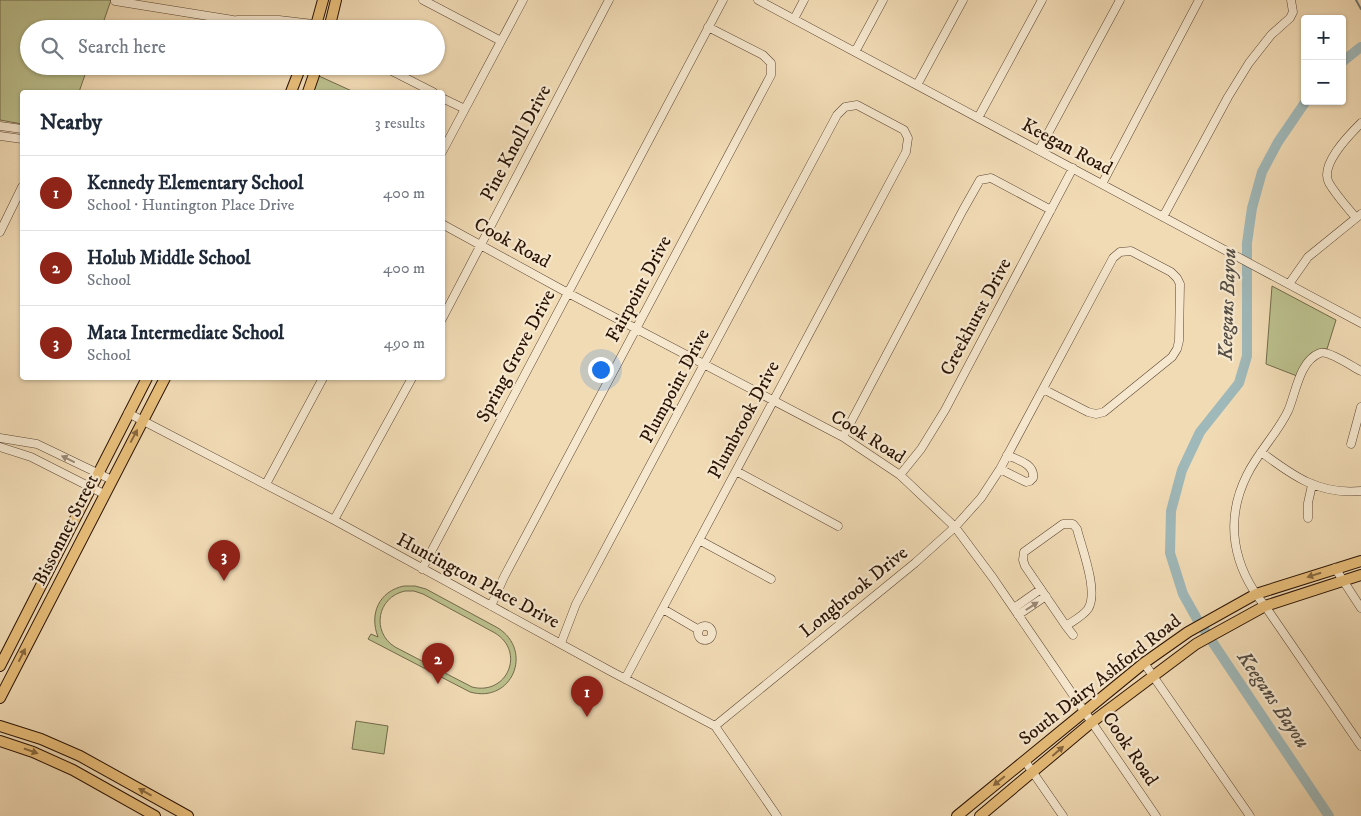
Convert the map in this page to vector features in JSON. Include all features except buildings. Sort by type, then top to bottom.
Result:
[{"type":"main road","points":[[318,20],[323,0]]},
{"type":"main road","points":[[332,20],[336,0]]},
{"type":"main road","points":[[292,90],[298,75]]},
{"type":"main road","points":[[309,90],[314,75]]},
{"type":"main road","name":"Bissonnet Street","points":[[0,666],[146,380]]},
{"type":"main road","name":"Bissonnet Street","points":[[0,698],[164,380]]},
{"type":"main road","name":"South Dairy Ashford Road","points":[[963,814],[1084,711],[1144,663],[1188,632],[1256,594],[1361,561]]},
{"type":"main road","points":[[50,568],[62,576]]},
{"type":"main road","name":"South Dairy Ashford Road","points":[[980,816],[1092,722],[1196,644],[1265,606],[1361,575]]},
{"type":"main road","points":[[0,726],[41,739],[80,756],[188,816]]},
{"type":"main road","points":[[0,741],[33,752],[73,770],[157,816],[165,803]]},
{"type":"main road","points":[[73,770],[80,756]]},
{"type":"street","points":[[423,0],[501,41]]},
{"type":"street","points":[[445,146],[523,0]]},
{"type":"street","name":"Pine Knoll Drive","points":[[445,313],[609,0]]},
{"type":"street","name":"Spring Grove Drive","points":[[422,569],[723,0]]},
{"type":"street","name":"Keegan Road","points":[[758,0],[1361,323]]},
{"type":"street","points":[[794,19],[804,0]]},
{"type":"street","points":[[855,52],[883,0]]},
{"type":"street","points":[[918,85],[963,0]]},
{"type":"street","points":[[978,118],[1042,0]]},
{"type":"street","points":[[1039,150],[1120,0]]},
{"type":"street","points":[[1102,184],[1199,0]]},
{"type":"street","points":[[1164,217],[1248,63],[1271,35],[1290,18],[1293,12],[1291,0]]},
{"type":"street","points":[[115,1],[233,20],[279,20]]},
{"type":"street","name":"Fairpoint Drive","points":[[491,606],[508,568],[771,75],[771,63],[763,55],[708,27]]},
{"type":"street","points":[[400,75],[429,90]]},
{"type":"street","points":[[445,99],[465,109]]},
{"type":"street","name":"Plumpoint Drive","points":[[561,643],[576,604],[837,115],[845,107],[857,105],[904,130],[908,138],[906,152],[893,177]]},
{"type":"street","points":[[1289,284],[1308,257],[1358,216],[1329,182],[1326,174],[1342,142],[1361,123]]},
{"type":"street","points":[[0,126],[20,129]]},
{"type":"street","points":[[0,136],[20,139]]},
{"type":"street","name":"Creekhurst Drive","points":[[900,475],[922,450],[1073,168]]},
{"type":"street","name":"Plumbrook Drive","points":[[625,679],[893,177]]},
{"type":"street","points":[[843,437],[980,180],[991,178],[1051,210]]},
{"type":"street","points":[[0,232],[20,191]]},
{"type":"street","name":"Cook Road","points":[[445,226],[482,244],[568,293],[843,437],[900,475],[955,528],[993,578],[1156,816]]},
{"type":"street","name":"Longbrook Drive","points":[[715,726],[915,563],[955,528],[981,498],[1008,455],[1043,389],[1108,268],[1113,258],[1120,252],[1130,251],[1171,272],[1178,278],[1180,292],[1177,349],[1172,357],[1104,412],[1096,414],[1088,412],[1043,389]]},
{"type":"street","points":[[1361,371],[1326,353],[1318,354],[1305,367],[1288,412],[1247,476],[1239,496],[1234,525],[1237,555],[1245,576],[1361,746]]},
{"type":"street","points":[[266,484],[322,380]]},
{"type":"street","points":[[334,520],[411,380]]},
{"type":"street","points":[[1351,444],[1361,407]]},
{"type":"street","name":"Huntington Place Drive","points":[[128,414],[334,520],[715,726],[777,816]]},
{"type":"street","points":[[0,438],[21,440],[49,450],[112,480]]},
{"type":"street","points":[[0,446],[43,462],[104,494]]},
{"type":"street","points":[[43,462],[49,450]]},
{"type":"street","points":[[1261,452],[1294,476],[1312,485],[1340,491],[1361,491]]},
{"type":"street","points":[[1000,469],[1026,482],[1034,478],[1030,467],[1008,455]]},
{"type":"street","points":[[736,471],[838,526]]},
{"type":"street","points":[[1308,518],[1308,503],[1312,485]]},
{"type":"street","points":[[1066,626],[1085,612],[1093,595],[1078,529],[1073,524],[1063,524],[1024,552],[1023,555],[1025,566],[1066,626],[1073,635]]},
{"type":"street","points":[[699,540],[771,579]]},
{"type":"street","points":[[1335,568],[1361,608]]},
{"type":"street","points":[[1016,611],[1041,589]]},
{"type":"street","points":[[1016,611],[1046,596]]},
{"type":"street","points":[[662,609],[699,630]]},
{"type":"street","points":[[1144,663],[1250,816]]},
{"type":"street","points":[[1025,761],[1063,816]]},
{"type":"green space","points":[[0,0],[111,0],[104,20],[20,20],[20,75],[85,75],[80,90],[20,90],[20,124],[0,120]]},
{"type":"green space","points":[[319,76],[350,90],[312,90]]},
{"type":"green space","points":[[1272,286],[1336,320],[1327,349],[1322,349],[1313,354],[1297,376],[1266,364]]},
{"type":"green space","points":[[404,586],[415,586],[426,589],[498,628],[509,638],[515,649],[516,662],[513,673],[507,683],[497,690],[485,694],[470,692],[368,639],[371,634],[378,637],[375,620],[378,605],[382,598],[395,589]],"holes":[[[405,591],[414,591],[495,633],[504,641],[511,661],[503,679],[495,685],[484,688],[472,687],[387,641],[382,633],[380,624],[383,607],[388,600],[396,595]]]},
{"type":"green space","points":[[356,721],[388,726],[384,754],[352,749]]},
{"type":"waterway","points":[[1356,0],[1361,9]]},
{"type":"waterway","name":"Keegans Bayou","points":[[1345,60],[1361,47]]},
{"type":"waterway","name":"Keegans Bayou","points":[[1303,105],[1278,142],[1262,172],[1252,208],[1247,243],[1247,356],[1239,383],[1200,432],[1182,470],[1171,511],[1170,553],[1183,594],[1197,619],[1329,816]]},
{"type":"place","name":"Mata Intermediate School","points":[[224,581]]},
{"type":"place","name":"Holub Middle School","points":[[438,684]]},
{"type":"place","name":"Kennedy Elementary School","points":[[587,717]]}]
